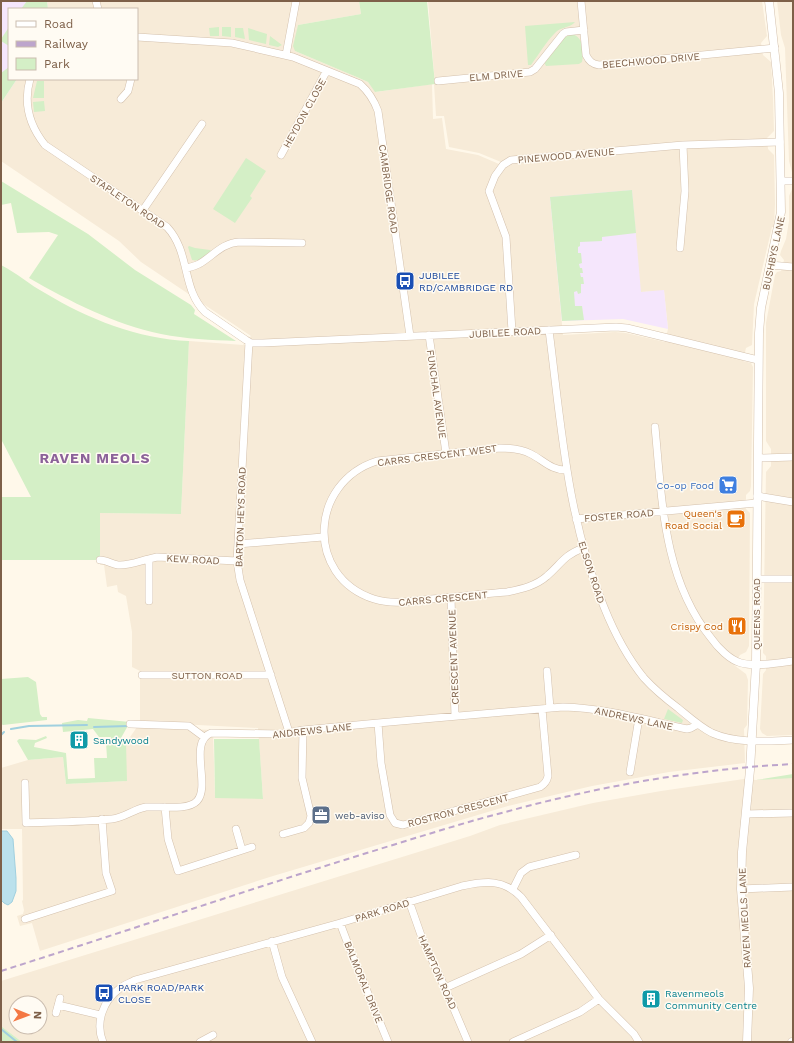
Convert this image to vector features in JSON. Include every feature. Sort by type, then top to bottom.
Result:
[{"type":"street","points":[[286,55],[296,1]]},
{"type":"street","name":"BEECHWOOD DRIVE","points":[[582,1],[588,58],[592,63],[599,66],[775,48]]},
{"type":"street","name":"BUSHBYS LANE","points":[[758,458],[758,333],[761,308],[781,212],[779,93],[769,1]]},
{"type":"street","name":"ELM DRIVE","points":[[438,81],[458,75],[530,72],[563,34],[566,32],[584,30]]},
{"type":"street","points":[[138,37],[232,43],[286,55],[326,72]]},
{"type":"street","name":"HEYDON CLOSE","points":[[281,155],[326,72]]},
{"type":"street","name":"CAMBRIDGE ROAD","points":[[326,72],[360,84],[373,100],[378,111],[410,336]]},
{"type":"street","name":"STAPLETON ROAD","points":[[30,80],[27,92],[27,110],[30,121],[42,141],[168,227],[173,233],[182,252],[192,294],[199,306],[205,312],[249,342]]},
{"type":"street","points":[[121,99],[128,91],[131,80]]},
{"type":"street","points":[[143,210],[202,124]]},
{"type":"street","name":"PINEWOOD AVENUE","points":[[512,331],[506,236],[489,191],[495,176],[503,165],[511,160],[683,145],[780,142]]},
{"type":"street","points":[[680,248],[685,191],[683,145]]},
{"type":"street","points":[[781,181],[793,181]]},
{"type":"street","points":[[187,268],[197,265],[219,248],[230,243],[302,243]]},
{"type":"street","points":[[770,265],[793,267]]},
{"type":"street","name":"JUBILEE ROAD","points":[[249,342],[263,343],[623,327],[758,360]]},
{"type":"street","name":"ELSON ROAD","points":[[549,330],[567,470],[576,519],[583,548],[594,582],[610,623],[644,678],[664,697],[698,724],[712,732],[725,737],[752,741]]},
{"type":"street","name":"FUNCHAL AVENUE","points":[[429,335],[446,453]]},
{"type":"street","name":"BARTON HEYS ROAD","points":[[249,342],[237,561],[240,580],[289,732]]},
{"type":"street","points":[[655,427],[664,511],[671,556],[676,573],[698,620],[714,642],[732,658],[742,663],[756,664],[793,661]]},
{"type":"street","name":"CARRS CRESCENT WEST","points":[[323,537],[325,518],[330,500],[341,484],[355,471],[371,463],[384,459],[510,448],[531,454],[557,470],[567,470]]},
{"type":"street","points":[[758,458],[793,458]]},
{"type":"street","name":"QUEENS ROAD","points":[[750,770],[756,664],[758,458]]},
{"type":"street","name":"FOSTER ROAD","points":[[576,519],[664,511],[757,500],[793,502]]},
{"type":"street","points":[[238,544],[323,537]]},
{"type":"street","name":"CARRS CRESCENT","points":[[323,537],[327,554],[336,570],[348,584],[374,599],[392,602],[507,592],[530,586],[547,576],[566,557],[583,548]]},
{"type":"street","name":"KEW ROAD","points":[[100,560],[107,560],[114,564],[120,565],[157,557],[237,561]]},
{"type":"street","points":[[149,559],[149,601]]},
{"type":"street","points":[[756,579],[793,579]]},
{"type":"street","name":"CRESCENT AVENUE","points":[[451,598],[456,716]]},
{"type":"street","points":[[546,708],[547,671]]},
{"type":"street","name":"SUTTON ROAD","points":[[142,675],[271,675]]},
{"type":"street","name":"ANDREWS LANE","points":[[204,737],[210,733],[260,734],[289,732],[546,708],[581,708],[639,718],[687,729],[698,724]]},
{"type":"street","name":"ROSTRON CRESCENT","points":[[378,723],[381,763],[390,815],[395,822],[403,826],[543,785],[548,780],[546,708]]},
{"type":"street","points":[[630,772],[639,718]]},
{"type":"street","points":[[25,783],[26,823],[120,817],[141,808],[189,806],[194,804],[200,797],[201,792],[200,746],[204,737],[189,726],[130,724]]},
{"type":"street","points":[[283,834],[304,828],[309,823],[311,816],[302,778],[303,730]]},
{"type":"street","points":[[752,741],[793,740]]},
{"type":"street","name":"RAVEN MEOLS LANE","points":[[747,1042],[748,988],[741,889],[742,852],[750,770]]},
{"type":"street","points":[[165,807],[168,839],[178,871],[252,847]]},
{"type":"street","points":[[746,814],[793,812]]},
{"type":"street","points":[[25,919],[112,892],[106,873],[102,819]]},
{"type":"street","points":[[236,829],[242,850]]},
{"type":"street","points":[[513,889],[521,873],[529,867],[576,855]]},
{"type":"street","name":"PARK ROAD","points":[[100,1016],[110,997],[119,988],[135,980],[340,923],[409,901],[473,884],[495,882],[513,889],[531,909],[599,999],[634,1034],[639,1042]]},
{"type":"street","points":[[741,889],[793,887]]},
{"type":"street","name":"HAMPTON ROAD","points":[[409,901],[422,938],[468,1042]]},
{"type":"street","name":"BALMORAL DRIVE","points":[[340,923],[388,1042]]},
{"type":"street","points":[[445,988],[521,954],[551,935]]},
{"type":"street","points":[[272,941],[282,977],[312,1042]]},
{"type":"street","points":[[513,1042],[580,1012],[599,999]]},
{"type":"street","points":[[56,1013],[59,1001],[100,1016],[103,1042]]},
{"type":"shaded area","points":[[1,1],[47,1],[48,8],[8,8],[8,80],[16,80],[1,103]]},
{"type":"shaded area","points":[[47,1],[359,1],[361,14],[298,25],[295,51],[368,82],[376,92],[432,84],[433,119],[442,118],[446,149],[478,155],[499,164],[501,162],[479,153],[449,147],[444,116],[436,116],[435,84],[428,1],[762,1],[767,36],[761,43],[763,55],[771,62],[774,131],[767,138],[768,149],[774,155],[775,204],[774,227],[772,227],[754,304],[752,345],[746,348],[743,361],[751,363],[753,367],[751,486],[750,491],[746,495],[746,509],[750,513],[749,646],[746,652],[740,655],[734,665],[746,674],[748,680],[747,725],[744,729],[745,763],[669,772],[592,786],[508,806],[273,876],[40,951],[32,923],[20,926],[17,916],[23,914],[24,910],[22,901],[22,829],[1,829],[1,768],[28,760],[63,757],[66,784],[126,781],[126,743],[137,727],[213,730],[215,798],[263,798],[258,728],[140,722],[140,671],[132,667],[132,632],[126,596],[118,592],[117,585],[107,587],[104,565],[100,565],[100,513],[181,514],[189,341],[243,345],[251,336],[141,262],[119,241],[1,161],[1,103],[16,80],[138,80],[138,8],[48,8]],"holes":[[[550,197],[641,292],[664,291],[668,329],[665,342],[615,332],[563,335]]]},
{"type":"shaded area","points":[[777,1],[793,1],[793,176],[789,161],[785,48],[781,35]]},
{"type":"shaded area","points":[[793,187],[793,735],[767,736],[762,733],[760,729],[763,674],[766,670],[766,656],[763,653],[766,472],[771,466],[771,449],[766,441],[766,323],[775,275],[777,272],[781,271],[784,260],[780,255],[786,239],[789,221],[789,196]]},
{"type":"shaded area","points":[[632,190],[641,292],[664,290],[668,329],[623,319],[562,321],[550,197]]},
{"type":"shaded area","points":[[793,777],[793,1042],[22,1042],[13,1035],[48,1035],[48,995],[8,995],[8,1031],[1,1026],[1,981],[470,836],[500,825],[593,803],[744,779],[756,780]]},
{"type":"green space","points":[[27,1],[47,1],[48,8],[22,8]]},
{"type":"green space","points":[[359,1],[427,1],[435,84],[375,92],[368,82],[295,51],[293,46],[298,25],[361,14]]},
{"type":"green space","points":[[575,22],[557,31],[531,65],[528,65],[525,26]]},
{"type":"green space","points":[[219,27],[219,36],[210,36],[209,28]]},
{"type":"green space","points":[[222,27],[231,27],[231,37],[222,36]]},
{"type":"green space","points":[[8,28],[8,45],[1,41]]},
{"type":"green space","points":[[235,28],[243,28],[245,39],[235,37]]},
{"type":"green space","points":[[248,28],[267,34],[266,44],[249,40]]},
{"type":"green space","points":[[572,34],[579,38],[581,42],[583,50],[582,62],[579,64],[546,66],[544,62],[565,37]]},
{"type":"green space","points":[[270,36],[282,45],[278,47],[269,45]]},
{"type":"green space","points":[[8,68],[8,80],[16,80],[1,103],[1,73]]},
{"type":"green space","points":[[37,81],[44,81],[44,98],[33,98]]},
{"type":"green space","points":[[44,101],[45,111],[34,112],[33,102]]},
{"type":"green space","points":[[246,158],[266,171],[250,196],[252,198],[235,223],[213,209]]},
{"type":"green space","points":[[1,181],[88,234],[135,270],[191,305],[195,310],[194,314],[236,341],[180,337],[144,330],[93,311],[29,278],[58,235],[49,232],[17,233],[11,203],[1,205]]},
{"type":"green space","points":[[632,190],[636,233],[602,237],[602,241],[580,242],[578,253],[581,253],[582,263],[579,264],[580,268],[582,268],[583,273],[580,273],[581,277],[583,277],[584,284],[581,284],[581,293],[578,294],[577,291],[574,292],[575,306],[582,306],[584,320],[562,321],[550,197]]},
{"type":"green space","points":[[189,246],[211,251],[200,259],[192,260]]},
{"type":"green space","points":[[1,265],[39,290],[96,319],[132,332],[189,341],[181,514],[100,513],[100,560],[1,560],[1,497],[31,497],[1,439]]},
{"type":"green space","points":[[28,677],[36,682],[40,714],[42,717],[47,717],[47,720],[1,724],[1,679]]},
{"type":"green space","points":[[668,709],[683,720],[682,723],[664,719]]},
{"type":"green space","points":[[88,718],[130,722],[121,738],[126,743],[127,781],[66,784],[63,757],[28,760],[17,741],[19,739],[36,740],[46,736],[47,738],[35,743],[34,747],[66,753],[68,779],[95,778],[94,758],[107,758],[106,742],[110,740],[111,737],[99,737],[93,729],[63,732],[62,723],[78,720],[87,721]]},
{"type":"green space","points":[[214,739],[259,739],[263,799],[215,798]]},
{"type":"green space","points":[[793,774],[793,778],[756,780]]},
{"type":"green space","points":[[1,1026],[8,1031],[8,1035],[13,1035],[22,1042],[1,1042]]},
{"type":"water","points":[[1,831],[7,831],[13,839],[16,891],[12,902],[8,905],[1,900]]},
{"type":"waterway","points":[[11,729],[29,726],[87,725]]},
{"type":"waterway","points":[[94,727],[128,726]]},
{"type":"waterway","points":[[1,735],[4,732]]},
{"type":"waterway","points":[[1,1029],[17,1042]]},
{"type":"railway","points":[[1,971],[324,866],[474,820],[614,786],[685,774],[757,766],[793,764]]},
{"type":"place","name":"JUBILEE RD/CAMBRIDGE RD","points":[[405,281]]},
{"type":"place","name":"Co-op Food","points":[[728,485]]},
{"type":"place","name":"Queen's Road Social","points":[[736,519]]},
{"type":"place","name":"Crispy Cod","points":[[737,626]]},
{"type":"place","name":"Sandywood","points":[[79,740]]},
{"type":"place","name":"web-aviso","points":[[321,815]]},
{"type":"place","name":"PARK ROAD/PARK CLOSE","points":[[104,993]]},
{"type":"place","name":"Ravenmeols Community Centre","points":[[651,999]]},
{"type":"district","name":"RAVEN MEOLS","points":[[95,458]]}]
